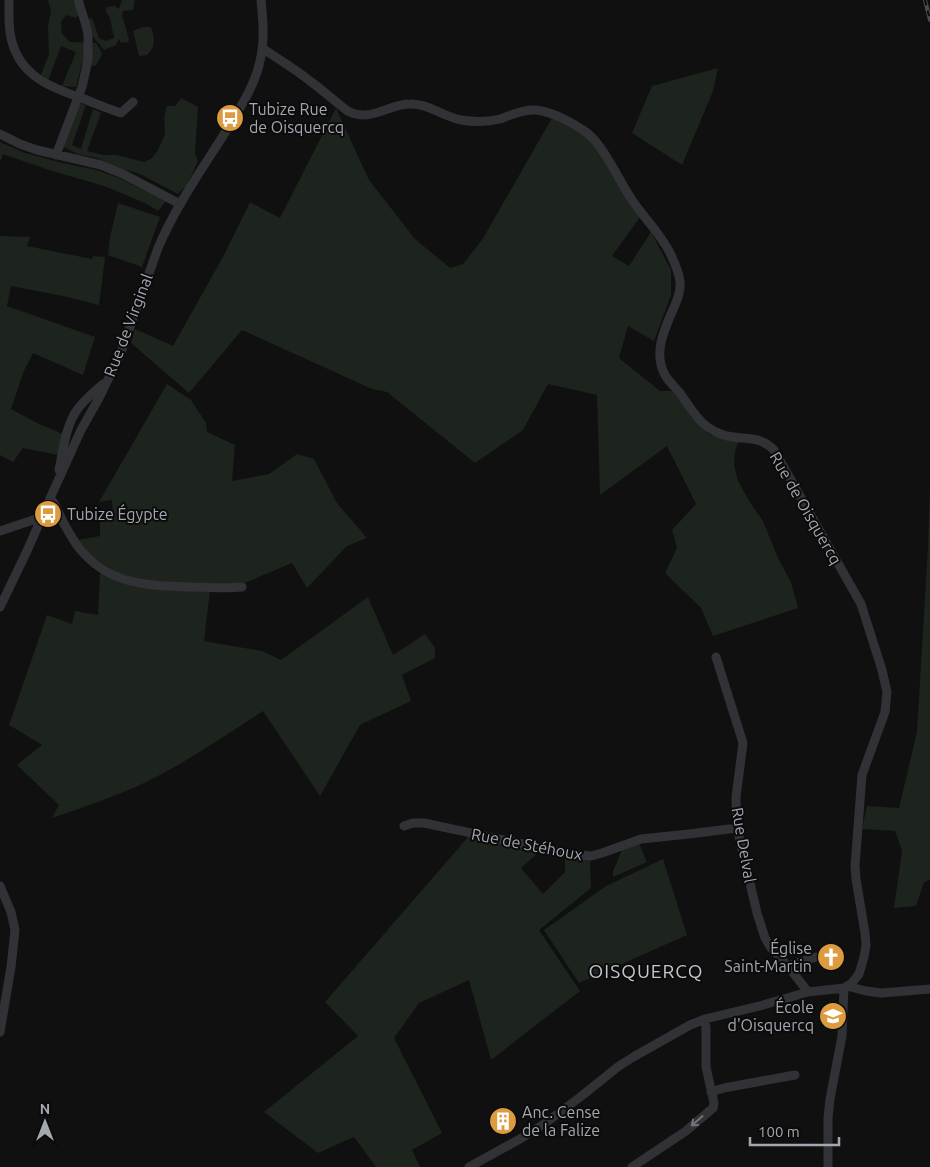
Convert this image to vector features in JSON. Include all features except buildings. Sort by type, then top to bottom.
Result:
[{"type":"street","points":[[9,0],[12,43],[19,59],[28,71],[40,81],[53,88],[121,113],[133,102]]},
{"type":"street","points":[[56,154],[86,73],[88,48],[85,22],[78,0]]},
{"type":"street","name":"Rue de Virginal","points":[[0,607],[81,430],[120,355],[165,231],[250,90],[258,68],[262,48],[263,30],[260,0]]},
{"type":"street","name":"Rue de Oisquercq","points":[[262,48],[309,80],[350,112],[362,115],[374,114],[400,104],[412,103],[462,120],[486,121],[519,112],[535,110],[561,118],[583,129],[596,141],[632,200],[663,240],[671,254],[680,283],[679,294],[661,340],[660,350],[665,376],[698,420],[706,427],[728,436],[760,440],[774,450],[861,604],[886,682],[885,712],[875,743],[863,770],[858,822],[855,866],[866,945],[859,974],[846,987]]},
{"type":"street","points":[[0,134],[37,150],[101,165],[123,174],[180,204]]},
{"type":"street","points":[[57,482],[69,426],[76,412],[107,381]]},
{"type":"street","points":[[50,498],[74,542],[97,565],[116,577],[133,582],[164,586],[242,587]]},
{"type":"street","points":[[0,531],[42,517]]},
{"type":"street","name":"Rue Delval","points":[[716,657],[744,743],[736,797],[738,828],[757,913],[765,938],[771,948],[808,992]]},
{"type":"street","name":"Rue de Stéhoux","points":[[404,826],[413,823],[424,823],[588,856],[641,839],[738,828]]},
{"type":"street","points":[[0,886],[11,912],[15,930],[0,1032]]},
{"type":"street","points":[[788,966],[816,957]]},
{"type":"street","points":[[828,1167],[828,1118],[842,1036],[846,987]]},
{"type":"street","points":[[469,1167],[544,1124],[619,1066],[690,1025],[705,1019],[808,992],[846,987],[882,992],[930,989]]},
{"type":"street","points":[[632,1167],[686,1131],[713,1108],[714,1103],[706,1067],[705,1019]]},
{"type":"street","points":[[711,1092],[795,1075]]},
{"type":"shaded area","points":[[48,0],[73,0],[79,14],[76,18],[66,15],[61,22],[62,34],[70,42],[96,43],[102,53],[95,66],[82,63],[76,87],[62,86],[76,52],[61,46],[48,81],[41,75],[49,54],[48,27],[51,11]]},
{"type":"shaded area","points":[[122,0],[135,0],[133,10],[123,11],[122,15],[129,39],[128,42],[121,43],[119,39],[116,45],[104,50],[94,38],[88,19],[92,18],[99,38],[106,41],[114,38],[110,18],[105,10],[107,7],[115,6],[119,9]]},
{"type":"shaded area","points":[[143,27],[151,27],[154,42],[152,49],[147,55],[139,56],[133,31]]},
{"type":"shaded area","points":[[718,68],[713,91],[682,165],[632,133],[652,86]]},
{"type":"shaded area","points":[[181,98],[198,107],[195,154],[198,161],[187,185],[178,194],[140,174],[97,158],[77,154],[62,146],[78,103],[86,105],[72,145],[81,149],[93,109],[101,113],[87,151],[103,155],[117,155],[144,162],[151,159],[158,150],[165,134],[164,117],[167,106],[175,106]]},
{"type":"shaded area","points":[[336,108],[369,180],[415,239],[450,268],[463,264],[482,240],[552,118],[591,138],[640,217],[612,256],[629,266],[651,232],[671,270],[671,295],[654,341],[628,326],[619,358],[660,391],[674,391],[692,418],[710,435],[738,442],[734,465],[738,481],[763,521],[778,558],[791,582],[798,608],[713,636],[701,608],[665,573],[677,548],[672,530],[696,504],[667,446],[600,495],[597,395],[548,384],[523,430],[475,463],[387,392],[372,389],[242,330],[189,393],[131,343],[135,329],[173,346],[224,255],[250,202],[280,218]]},
{"type":"shaded area","points":[[0,142],[25,153],[96,170],[119,178],[166,201],[158,211],[145,203],[104,186],[3,154],[0,162]]},
{"type":"shaded area","points":[[118,203],[160,217],[142,267],[108,255]]},
{"type":"shaded area","points":[[0,236],[30,237],[27,246],[92,259],[93,256],[105,257],[99,305],[11,286],[7,306],[95,337],[83,375],[33,353],[23,373],[11,409],[63,434],[58,455],[23,448],[13,462],[0,455]]},
{"type":"shaded area","points":[[167,384],[191,400],[206,423],[207,432],[235,445],[232,481],[269,474],[297,454],[314,459],[337,503],[367,538],[347,546],[307,588],[292,563],[240,585],[167,584],[121,576],[93,557],[77,540],[100,536],[100,513],[113,513],[112,500],[99,502]]},
{"type":"shaded area","points":[[930,487],[930,880],[924,882],[916,906],[894,908],[902,851],[895,831],[862,829],[867,806],[899,808],[917,732]]},
{"type":"shaded area","points":[[100,572],[210,590],[204,641],[262,651],[281,660],[368,597],[393,655],[425,634],[435,648],[435,658],[402,675],[411,701],[360,725],[320,796],[263,711],[170,770],[118,794],[52,818],[59,805],[17,765],[42,745],[9,725],[47,615],[72,624],[75,611],[98,615]]},
{"type":"shaded area","points":[[469,836],[541,850],[521,868],[543,894],[565,872],[565,855],[590,859],[591,888],[539,930],[580,991],[491,1060],[469,980],[419,1003],[394,1038],[442,1133],[412,1150],[420,1167],[376,1167],[354,1137],[318,1153],[264,1112],[358,1036],[325,1002]]},
{"type":"shaded area","points":[[639,843],[647,862],[613,877],[613,871],[622,850]]},
{"type":"shaded area","points":[[663,859],[687,935],[579,983],[544,930],[606,886]]},
{"type":"railway","points":[[925,0],[930,20]]},
{"type":"place","name":"Tubize Rue de Oisquercq","points":[[230,118]]},
{"type":"place","name":"Tubize Égypte","points":[[48,514]]},
{"type":"place","name":"Église Saint-Martin","points":[[831,957]]},
{"type":"place","name":"École d'Oisquercq","points":[[833,1016]]},
{"type":"place","name":"Anc. Cense de la Falize","points":[[503,1121]]},
{"type":"district","name":"OISQUERCQ","points":[[646,971]]}]
